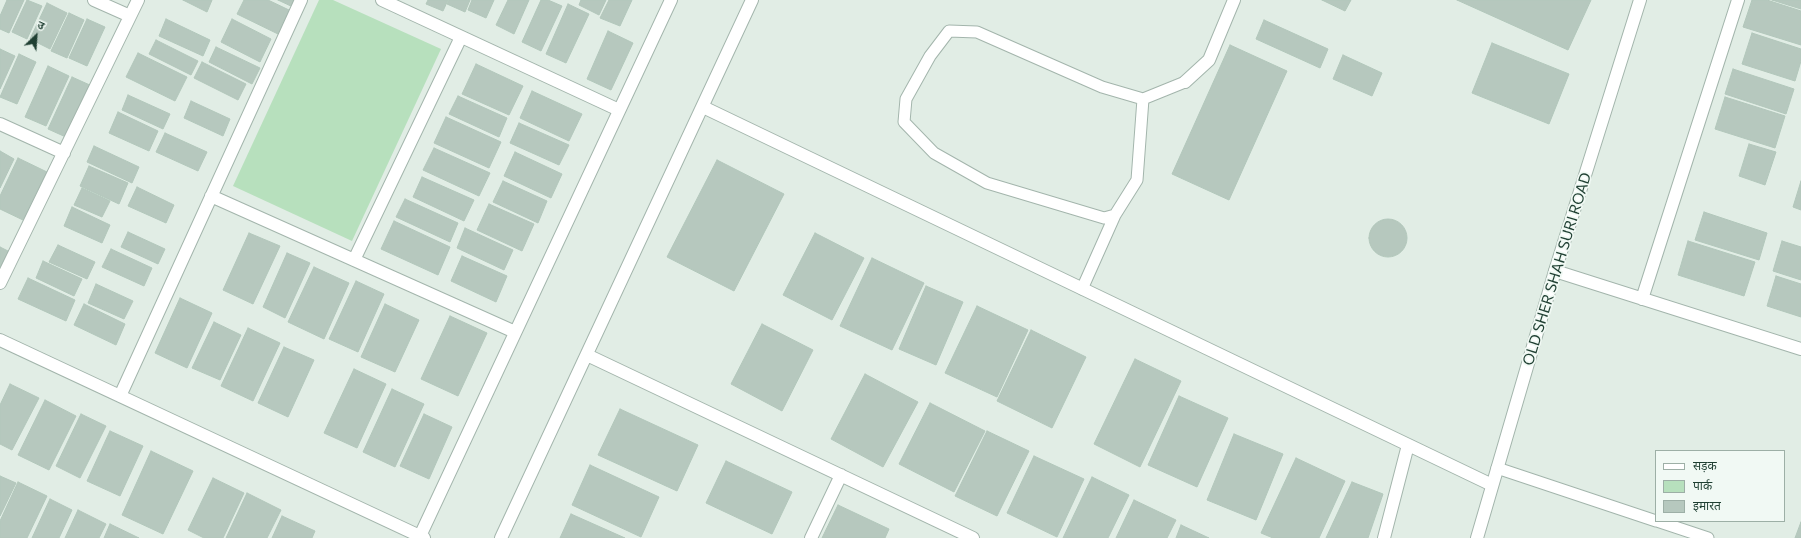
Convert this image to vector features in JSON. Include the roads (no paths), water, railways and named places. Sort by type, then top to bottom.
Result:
[{"type":"street","points":[[94,0],[130,16]]},
{"type":"street","points":[[0,283],[138,0]]},
{"type":"street","points":[[120,396],[301,0]]},
{"type":"street","points":[[382,0],[619,110]]},
{"type":"street","points":[[0,340],[422,537],[515,332],[671,0]]},
{"type":"street","points":[[502,538],[752,0]]},
{"type":"street","points":[[1185,82],[1209,60],[1234,0]]},
{"type":"street","name":"OLD SHER SHAH SURI ROAD","points":[[1477,538],[1555,271],[1640,0]]},
{"type":"street","points":[[1642,299],[1738,0]]},
{"type":"street","points":[[354,260],[462,37]]},
{"type":"street","points":[[703,107],[1492,485]]},
{"type":"street","points":[[0,124],[64,152]]},
{"type":"street","points":[[211,196],[515,332]]},
{"type":"street","points":[[1555,271],[1801,349]]},
{"type":"street","points":[[587,355],[973,538]]},
{"type":"street","points":[[1384,538],[1408,445]]},
{"type":"street","points":[[812,538],[841,476]]},
{"type":"lane","points":[[1115,215],[1104,218],[986,183],[934,154],[904,122],[906,99],[930,56],[949,31],[977,32],[1102,87],[1143,99],[1185,82]]},
{"type":"lane","points":[[1082,289],[1115,215],[1137,180],[1143,99]]},
{"type":"lane","points":[[1497,468],[1655,520]]},
{"type":"lane","points":[[1660,522],[1708,538]]}]
